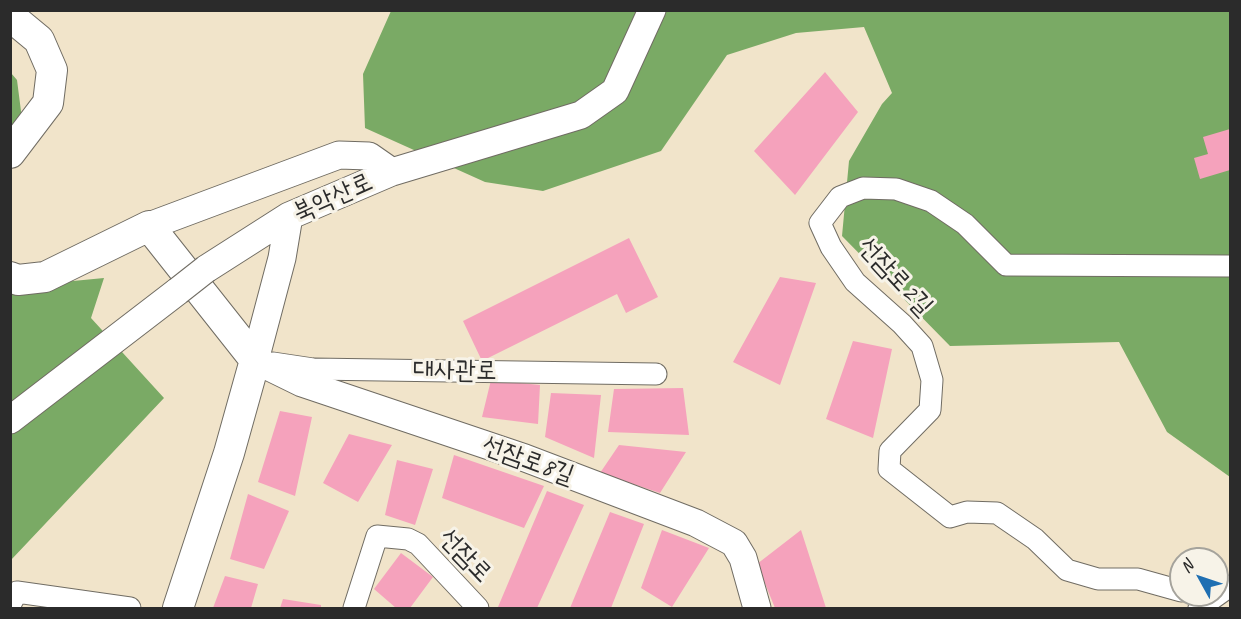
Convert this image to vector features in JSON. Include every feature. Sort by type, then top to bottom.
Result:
[{"type":"main road","points":[[10,16],[39,40],[52,70],[48,103],[10,153]]},
{"type":"main road","points":[[10,277],[18,280],[45,278],[149,226],[255,360],[229,453],[178,609]]},
{"type":"street","name":"북악산로","points":[[10,420],[206,269],[289,216],[392,172],[581,115],[615,91],[652,10]]},
{"type":"street","points":[[149,226],[339,155],[369,156],[392,172]]},
{"type":"street","name":"선잠로2길","points":[[1169,588],[1138,579],[1098,579],[1067,570],[1035,539],[997,513],[966,512],[951,517],[889,469],[891,450],[930,410],[932,380],[922,346],[902,324],[855,282],[831,247],[820,223],[840,197],[863,188],[896,189],[931,201],[965,224],[1006,265],[1230,266]]},
{"type":"street","points":[[255,360],[282,258],[289,216]]},
{"type":"street","name":"대사관로","points":[[255,360],[314,369],[656,374]]},
{"type":"street","name":"선잠로8길","points":[[255,360],[302,383],[525,458],[696,523],[734,543],[743,558],[757,609]]},
{"type":"street","name":"선잠로","points":[[354,609],[377,536],[408,539],[418,544],[478,609]]},
{"type":"street","points":[[1199,609],[1230,586]]},
{"type":"street","points":[[10,605],[17,592],[130,609]]},
{"type":"green space","points":[[391,11],[1230,11],[1230,477],[1167,432],[1119,342],[950,346],[842,236],[849,161],[882,104],[892,93],[864,27],[796,33],[727,55],[661,151],[543,191],[485,182],[365,128],[363,74]]},
{"type":"green space","points":[[11,73],[17,80],[22,119],[11,134]]},
{"type":"green space","points":[[104,278],[91,318],[164,398],[11,560],[11,287]]},
{"type":"building","points":[[825,72],[858,112],[795,195],[754,151]]},
{"type":"building","points":[[1230,129],[1230,170],[1200,179],[1194,158],[1208,154],[1203,137]]},
{"type":"building","points":[[629,238],[658,297],[626,313],[617,294],[482,361],[463,321]]},
{"type":"building","points":[[780,277],[816,283],[780,385],[733,362]]},
{"type":"building","points":[[853,341],[892,349],[873,438],[826,419]]},
{"type":"building","points":[[491,380],[540,385],[538,424],[482,417]]},
{"type":"building","points":[[683,388],[689,435],[608,432],[614,389]]},
{"type":"building","points":[[551,393],[601,395],[594,458],[545,437]]},
{"type":"building","points":[[280,411],[312,417],[295,496],[258,482]]},
{"type":"building","points":[[349,434],[392,445],[358,502],[323,483]]},
{"type":"building","points":[[619,445],[686,452],[660,493],[600,473]]},
{"type":"building","points":[[454,455],[544,486],[524,528],[442,498]]},
{"type":"building","points":[[397,460],[433,469],[415,525],[385,515]]},
{"type":"building","points":[[547,491],[584,505],[537,608],[498,607]]},
{"type":"building","points":[[248,494],[289,511],[264,569],[230,559]]},
{"type":"building","points":[[610,512],[644,524],[611,608],[570,608]]},
{"type":"building","points":[[662,530],[709,548],[672,607],[641,588]]},
{"type":"building","points":[[801,530],[826,608],[775,608],[757,564]]},
{"type":"building","points":[[401,553],[433,577],[410,608],[396,608],[374,589]]},
{"type":"building","points":[[225,576],[258,584],[251,608],[213,608]]},
{"type":"building","points":[[283,599],[321,605],[321,608],[280,608]]}]
